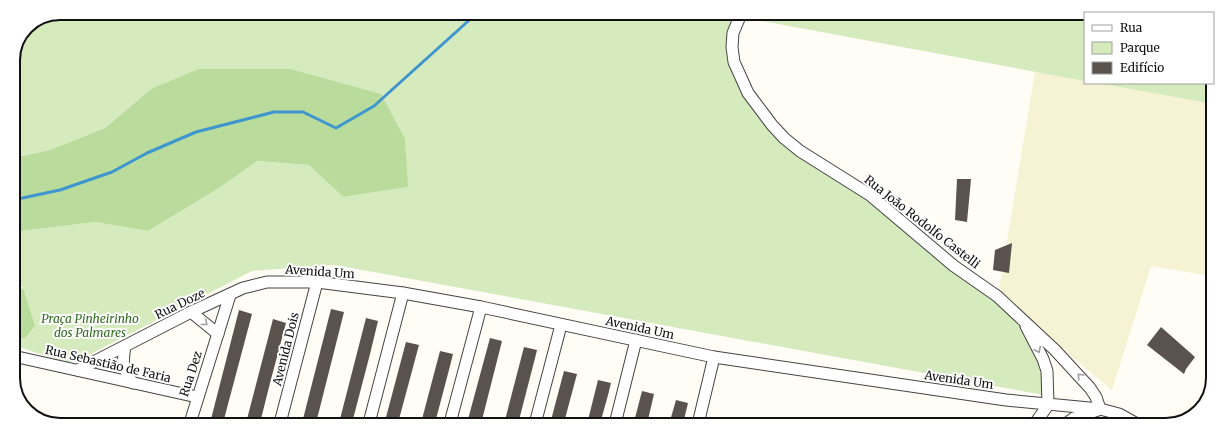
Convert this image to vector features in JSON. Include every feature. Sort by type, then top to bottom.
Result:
[{"type":"street","name":"Rua João Rodolfo Castelli","points":[[738,20],[733,33],[732,47],[734,62],[739,76],[748,93],[784,138],[800,151],[870,195],[954,266],[998,296],[1055,350],[1090,388],[1100,409]]},
{"type":"street","name":"Avenida Um","points":[[230,295],[257,283],[317,282],[403,293],[481,307],[714,357],[1048,405],[1100,409]]},
{"type":"street","name":"Avenida Dois","points":[[281,418],[317,282]]},
{"type":"street","points":[[370,418],[403,293]]},
{"type":"street","name":"Rua Doze","points":[[78,370],[190,312],[230,295]]},
{"type":"street","name":"Rua Dez","points":[[191,418],[230,295]]},
{"type":"street","points":[[452,418],[481,307]]},
{"type":"street","points":[[190,312],[218,334]]},
{"type":"street","points":[[1019,315],[1039,352],[1047,371],[1048,405],[1039,418]]},
{"type":"street","points":[[537,418],[561,325]]},
{"type":"street","points":[[616,418],[636,340]]},
{"type":"street","points":[[124,347],[123,366],[126,374],[133,383]]},
{"type":"street","points":[[699,418],[714,357]]},
{"type":"street","name":"Rua Sebastião de Faria","points":[[20,358],[197,397]]},
{"type":"street","points":[[1074,418],[1100,409],[1119,414],[1126,418]]},
{"type":"shaded area","points":[[1035,71],[1084,81],[1084,84],[1103,84],[1206,103],[1206,275],[1151,266],[1112,390],[998,296]]},
{"type":"green space","name":"Praça Pinheirinho dos Palmares","points":[[739,20],[732,47],[766,124],[850,183],[1023,319],[1047,371],[1049,396],[335,265],[252,271],[75,362],[64,362],[20,347],[20,339],[25,338],[23,288],[20,286],[20,231],[95,222],[148,231],[222,186],[256,161],[309,165],[343,197],[408,187],[151,89],[105,128],[50,150],[20,156],[20,60],[23,45],[27,38],[38,27],[52,21]]},
{"type":"green space","points":[[756,20],[1084,20],[1084,81]]},
{"type":"green space","points":[[199,69],[290,69],[381,94],[405,139],[408,187],[343,197],[309,165],[257,161],[219,188],[148,231],[95,222],[20,231],[20,156],[50,150],[105,128],[151,89]]},
{"type":"green space","points":[[1103,84],[1206,84],[1206,103]]},
{"type":"green space","points":[[23,288],[35,326],[25,338],[20,339],[20,290]]},
{"type":"building","points":[[957,179],[971,179],[967,222],[955,220]]},
{"type":"building","points":[[1012,243],[1009,273],[993,270],[995,250]]},
{"type":"building","points":[[331,309],[344,312],[317,418],[303,418]]},
{"type":"building","points":[[239,310],[252,314],[224,418],[211,418]]},
{"type":"building","points":[[366,318],[378,321],[353,418],[340,418]]},
{"type":"building","points":[[273,319],[286,323],[261,418],[247,418]]},
{"type":"building","points":[[1161,327],[1195,357],[1184,374],[1147,345]]},
{"type":"building","points":[[490,338],[502,341],[483,418],[468,418]]},
{"type":"building","points":[[406,342],[419,345],[399,418],[386,418]]},
{"type":"building","points":[[524,347],[537,350],[520,418],[506,418]]},
{"type":"building","points":[[440,351],[453,354],[436,418],[422,418]]},
{"type":"building","points":[[564,371],[577,374],[565,418],[552,418]]},
{"type":"building","points":[[598,380],[611,383],[602,418],[588,418]]},
{"type":"building","points":[[642,391],[654,394],[648,418],[635,418]]},
{"type":"building","points":[[676,400],[688,403],[684,418],[671,418]]},
{"type":"waterway","points":[[20,199],[60,190],[112,172],[147,153],[196,132],[274,112],[303,112],[336,128],[374,106],[469,20]]}]
